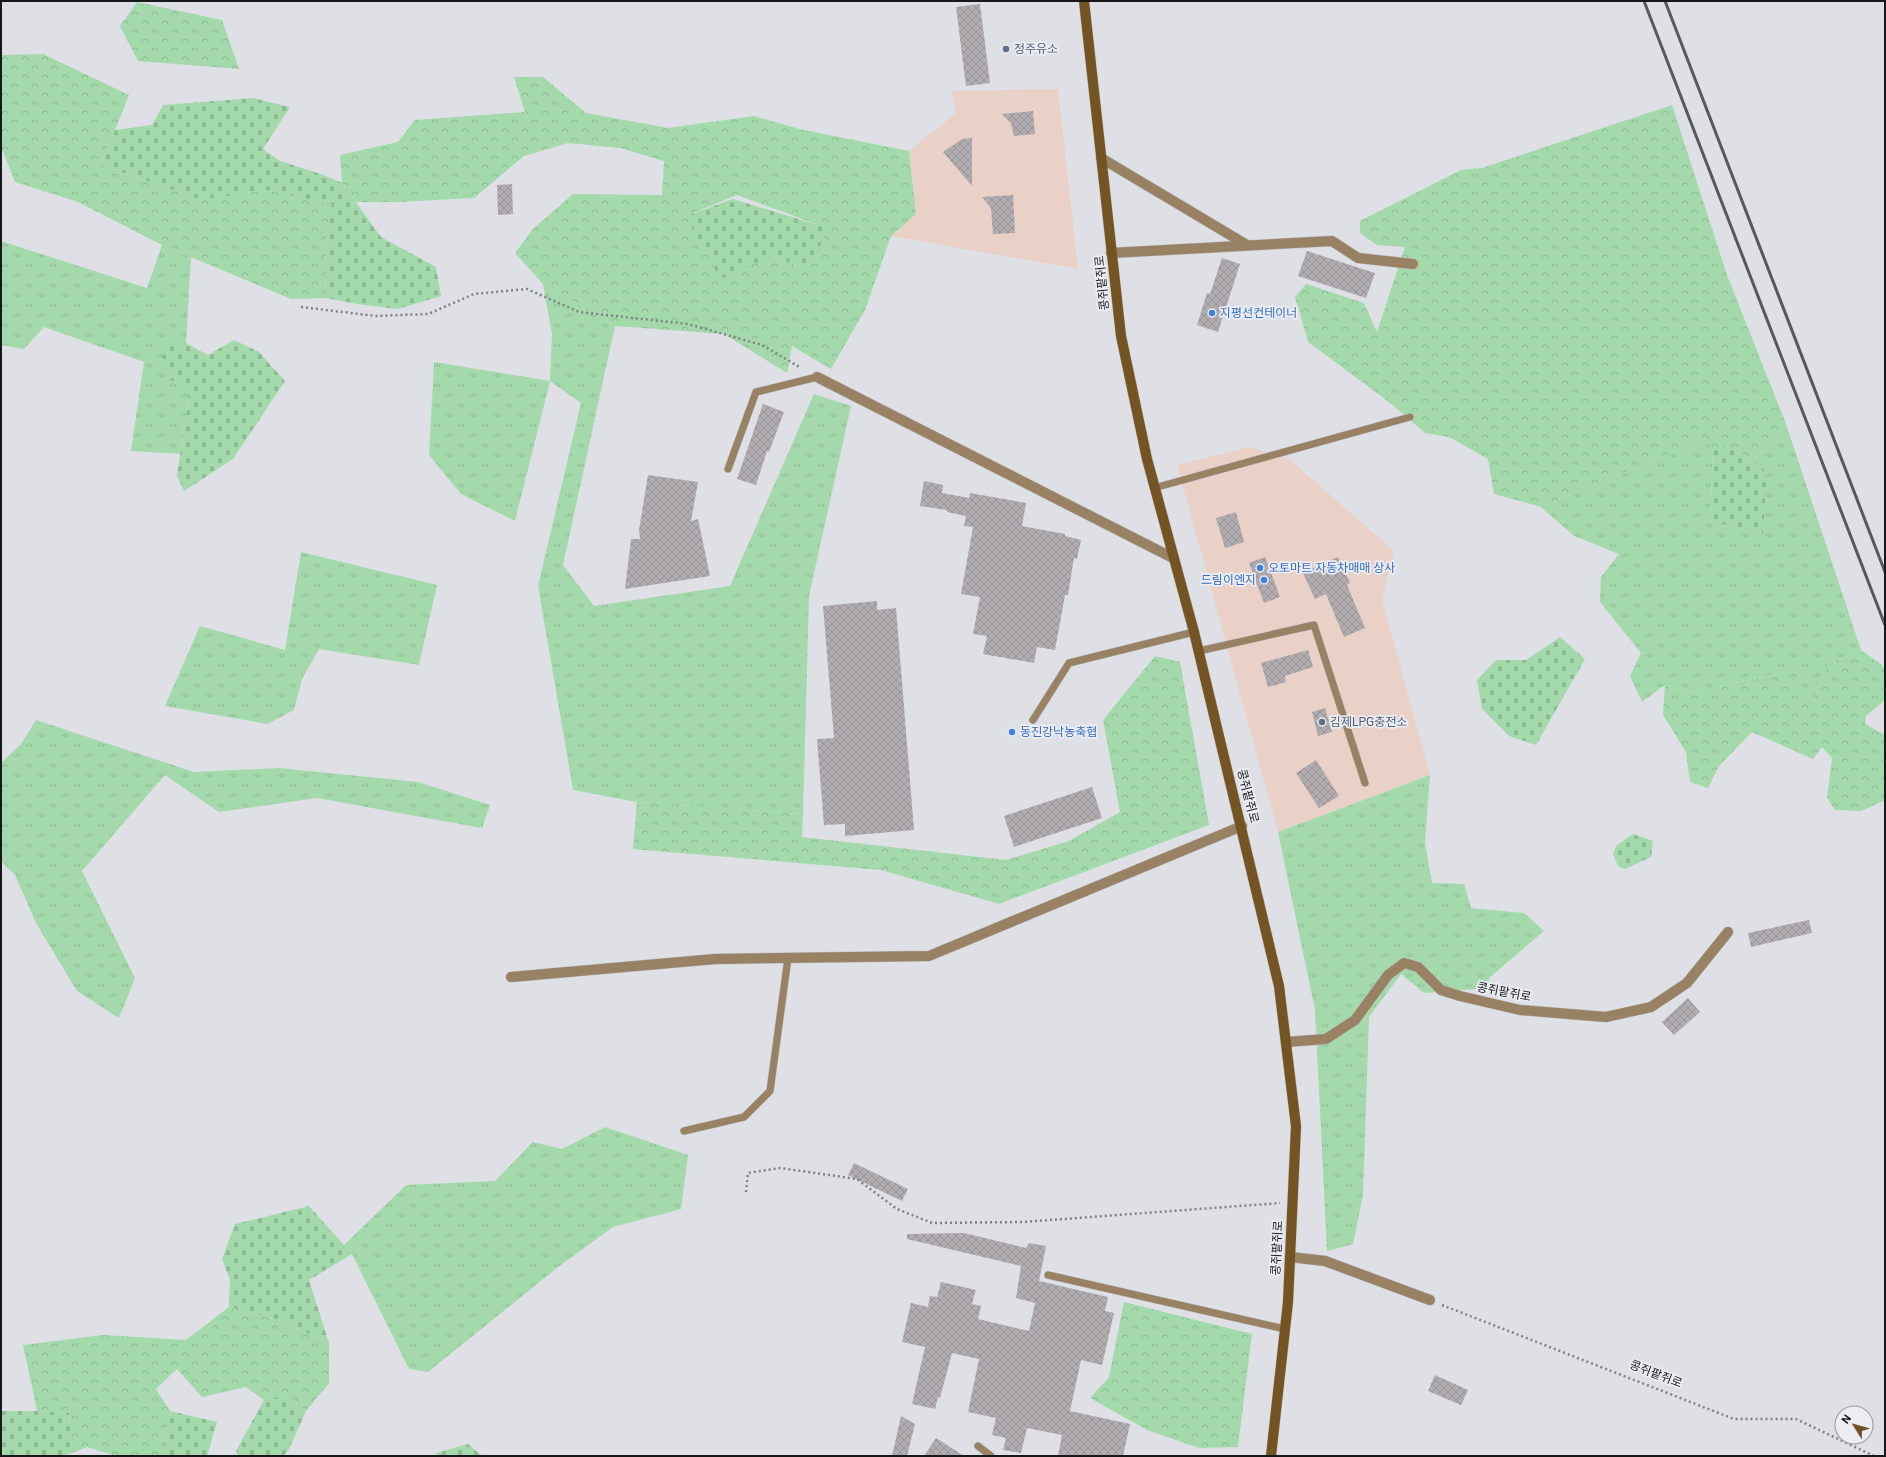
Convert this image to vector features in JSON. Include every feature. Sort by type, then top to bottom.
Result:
[{"type":"main road","name":"콩쥐팥쥐로","points":[[1084,1],[1100,158],[1121,336],[1154,488],[1199,651],[1279,986],[1296,1126],[1285,1329],[1271,1456]]},
{"type":"street","points":[[1100,158],[1247,245]]},
{"type":"street","points":[[1112,253],[1332,241],[1358,258],[1413,264]]},
{"type":"street","points":[[818,377],[1173,558]]},
{"type":"street","points":[[511,977],[715,959],[929,956],[1242,826]]},
{"type":"street","name":"콩쥐팥쥐로","points":[[1286,1042],[1326,1039],[1343,1028],[1354,1020],[1388,974],[1404,963],[1418,968],[1441,990],[1520,1010],[1606,1017],[1651,1007],[1687,983],[1728,932]]},
{"type":"street","points":[[1290,1257],[1325,1261],[1430,1300]]},
{"type":"lane","points":[[728,469],[756,392],[818,377]]},
{"type":"lane","points":[[1154,488],[1410,417]]},
{"type":"lane","points":[[1199,651],[1314,625],[1365,782]]},
{"type":"lane","points":[[1033,720],[1069,663],[1194,632]]},
{"type":"lane","points":[[684,1131],[744,1117],[770,1091],[788,958]]},
{"type":"lane","points":[[1048,1275],[1285,1329]]},
{"type":"lane","points":[[978,1446],[991,1456]]},
{"type":"path","points":[[301,307],[376,316],[428,314],[474,294],[527,289],[579,312],[688,324],[762,345],[818,377]]},
{"type":"path","points":[[746,1192],[748,1173],[780,1168],[857,1180],[897,1209],[932,1223],[1023,1222],[1292,1202]]},
{"type":"path","name":"콩쥐팥쥐로","points":[[1430,1300],[1734,1419],[1796,1419],[1874,1456]]},
{"type":"shaded area","points":[[1058,89],[1078,269],[891,236],[916,214],[909,151],[956,113],[952,91]]},
{"type":"shaded area","points":[[1250,447],[1289,459],[1394,551],[1382,599],[1430,775],[1278,832],[1177,465]]},
{"type":"green space","points":[[137,2],[222,20],[239,69],[138,61],[120,26]]},
{"type":"green space","points":[[43,54],[129,95],[101,165],[202,200],[266,190],[333,204],[327,230],[325,298],[291,299],[162,245],[78,202],[15,182],[1,147],[1,55]]},
{"type":"green space","points":[[514,77],[543,77],[586,113],[668,128],[754,116],[799,129],[909,151],[916,214],[891,236],[865,310],[831,369],[792,346],[787,373],[724,334],[615,326],[543,284],[515,253],[533,229],[573,194],[662,195],[664,161],[620,148],[568,143],[524,156],[474,198],[398,202],[356,202],[342,183],[340,155],[398,142],[415,120],[525,112]],"holes":[[[737,195],[827,228],[800,267],[772,256],[686,216]]]},
{"type":"green space","points":[[253,98],[290,107],[263,149],[280,161],[321,174],[342,183],[381,237],[436,267],[441,296],[398,309],[325,298],[327,230],[332,204],[266,190],[202,200],[101,165],[115,130],[152,125],[163,105]]},
{"type":"green space","points":[[1672,105],[1727,275],[1786,424],[1754,461],[1725,446],[1713,451],[1706,439],[1541,507],[1494,494],[1488,459],[1449,437],[1425,433],[1389,402],[1308,342],[1295,297],[1306,284],[1364,303],[1377,332],[1405,247],[1377,245],[1360,233],[1360,221],[1461,170],[1482,168]]},
{"type":"green space","points":[[733,199],[828,228],[813,261],[800,267],[772,256],[720,279],[686,216]]},
{"type":"green space","points":[[1,241],[147,288],[162,245],[191,257],[186,343],[173,343],[190,388],[180,454],[131,451],[144,362],[44,327],[24,349],[1,345]]},
{"type":"green space","points":[[543,284],[615,326],[563,565],[594,606],[730,586],[814,394],[851,406],[809,596],[803,814],[637,802],[573,790],[538,586],[581,403],[550,381],[552,334]]},
{"type":"green space","points":[[234,340],[259,352],[285,381],[233,459],[184,491],[177,476],[190,388],[170,380],[161,354],[173,343],[186,343],[208,355]]},
{"type":"green space","points":[[434,362],[550,381],[515,521],[461,494],[429,455]]},
{"type":"green space","points":[[1786,424],[1861,650],[1828,664],[1813,702],[1785,672],[1691,693],[1665,685],[1642,702],[1630,676],[1641,653],[1600,602],[1601,577],[1619,554],[1574,536],[1541,507],[1706,439],[1713,451],[1710,520],[1763,468],[1754,461]]},
{"type":"green space","points":[[1725,446],[1754,461],[1763,468],[1766,483],[1763,534],[1710,521],[1713,451]]},
{"type":"green space","points":[[301,552],[437,585],[419,665],[319,649],[302,679],[294,710],[267,724],[165,706],[200,626],[285,650]]},
{"type":"green space","points":[[1560,637],[1585,659],[1536,745],[1509,736],[1482,709],[1477,680],[1496,660],[1526,660]]},
{"type":"green space","points":[[1861,650],[1882,665],[1885,672],[1885,700],[1866,716],[1865,724],[1885,735],[1885,800],[1861,811],[1835,810],[1827,798],[1832,758],[1822,747],[1813,759],[1752,732],[1719,766],[1708,788],[1690,782],[1686,752],[1663,715],[1665,685],[1691,693],[1786,672],[1813,702],[1828,664]]},
{"type":"green space","points":[[1155,656],[1180,662],[1209,825],[999,904],[881,870],[633,849],[637,802],[803,814],[802,837],[1006,860],[1069,841],[1120,812],[1103,720]]},
{"type":"green space","points":[[36,720],[194,772],[279,768],[418,782],[490,805],[482,828],[317,798],[219,812],[165,775],[82,871],[135,978],[119,1018],[77,991],[36,923],[15,875],[1,861],[1,763],[21,744]]},
{"type":"green space","points":[[1430,775],[1425,843],[1432,883],[1464,884],[1471,908],[1524,913],[1544,931],[1489,978],[1488,988],[1424,993],[1401,974],[1369,1017],[1363,1195],[1353,1244],[1327,1251],[1315,1010],[1278,832]]},
{"type":"green space","points":[[1633,834],[1653,841],[1651,857],[1625,869],[1618,866],[1613,854],[1617,845]]},
{"type":"green space","points":[[605,1127],[688,1155],[681,1209],[613,1227],[558,1267],[428,1372],[409,1369],[352,1254],[344,1245],[406,1185],[495,1181],[533,1142],[562,1149]]},
{"type":"green space","points":[[309,1206],[352,1254],[309,1280],[329,1343],[276,1319],[229,1307],[230,1280],[222,1259],[235,1224]]},
{"type":"green space","points":[[1124,1302],[1252,1334],[1238,1447],[1199,1448],[1147,1430],[1090,1398],[1109,1377]]},
{"type":"green space","points":[[229,1307],[276,1319],[329,1343],[329,1383],[306,1411],[283,1396],[264,1400],[246,1387],[202,1397],[177,1369],[156,1389],[170,1411],[163,1456],[116,1456],[87,1447],[72,1453],[69,1413],[37,1411],[23,1345],[103,1335],[186,1340]]},
{"type":"green space","points":[[283,1396],[306,1411],[288,1451],[283,1456],[239,1456],[236,1451],[264,1400]]},
{"type":"green space","points":[[1,1411],[69,1413],[72,1453],[61,1456],[1,1456]]},
{"type":"green space","points":[[170,1411],[217,1422],[207,1456],[163,1456]]},
{"type":"green space","points":[[468,1444],[482,1456],[437,1456],[436,1453]]},
{"type":"building","points":[[980,4],[990,83],[966,86],[956,7]]},
{"type":"building","points":[[1033,111],[1035,134],[1014,136],[1011,123],[1002,114]]},
{"type":"building","points":[[972,138],[972,186],[943,152],[962,139]]},
{"type":"building","points":[[512,184],[513,214],[498,215],[497,185]]},
{"type":"building","points":[[1013,195],[1015,233],[993,234],[991,208],[982,197]]},
{"type":"building","points":[[1307,251],[1375,273],[1366,298],[1298,276]]},
{"type":"building","points":[[1222,258],[1240,264],[1218,332],[1197,325],[1207,293],[1210,294]]},
{"type":"building","points":[[763,404],[784,412],[769,452],[767,451],[756,485],[737,479]]},
{"type":"building","points":[[648,475],[698,482],[691,521],[698,519],[710,576],[625,589],[631,539],[640,539],[639,530]]},
{"type":"building","points":[[924,481],[943,485],[942,493],[969,498],[970,493],[1026,503],[1022,526],[1065,534],[1065,536],[1081,540],[1077,559],[1074,558],[1068,595],[1065,595],[1055,650],[1037,647],[1034,663],[983,654],[987,636],[973,634],[980,597],[961,594],[973,527],[964,526],[966,516],[947,512],[947,510],[920,506]]},
{"type":"building","points":[[1236,512],[1244,542],[1225,548],[1216,518]]},
{"type":"building","points":[[1265,557],[1280,597],[1264,603],[1249,563]]},
{"type":"building","points":[[1338,557],[1350,583],[1347,585],[1365,628],[1344,637],[1326,594],[1315,599],[1303,573]]},
{"type":"building","points":[[877,601],[877,610],[896,608],[914,830],[845,836],[845,824],[824,825],[817,739],[834,738],[823,606]]},
{"type":"building","points":[[1308,650],[1313,667],[1285,676],[1286,682],[1268,687],[1261,663]]},
{"type":"building","points":[[1325,708],[1332,732],[1318,736],[1312,712]]},
{"type":"building","points":[[1316,760],[1339,796],[1319,808],[1296,773]]},
{"type":"building","points":[[1092,787],[1102,818],[1014,847],[1004,816]]},
{"type":"building","points":[[1809,920],[1812,933],[1751,947],[1748,933]]},
{"type":"building","points":[[1688,998],[1700,1012],[1674,1035],[1662,1022]]},
{"type":"building","points":[[854,1163],[908,1189],[902,1201],[848,1175]]},
{"type":"building","points":[[964,1233],[1026,1248],[1029,1243],[1046,1246],[1039,1281],[1108,1297],[1105,1311],[1114,1313],[1102,1365],[1081,1360],[1070,1411],[1130,1424],[1123,1456],[1058,1456],[1062,1435],[1027,1428],[1021,1453],[1003,1450],[1006,1438],[992,1435],[996,1418],[968,1412],[979,1359],[952,1353],[940,1398],[938,1397],[935,1409],[912,1404],[925,1347],[902,1342],[911,1303],[928,1307],[930,1296],[937,1297],[941,1282],[976,1290],[972,1304],[981,1306],[978,1319],[1029,1331],[1035,1303],[1016,1298],[1021,1266],[907,1239],[907,1234]]},
{"type":"building","points":[[1435,1375],[1468,1390],[1461,1405],[1428,1391]]},
{"type":"building","points":[[901,1416],[915,1424],[907,1456],[892,1456]]},
{"type":"building","points":[[936,1438],[964,1456],[924,1456]]},
{"type":"railway","points":[[1644,1],[1885,625]]},
{"type":"railway","points":[[1665,1],[1885,572]]},
{"type":"place","name":"정주유소","points":[[1006,49]]},
{"type":"place","name":"지평선컨테이너","points":[[1212,313]]},
{"type":"place","name":"오토마트 자동차매매 상사","points":[[1260,568]]},
{"type":"place","name":"드림이엔지","points":[[1264,580]]},
{"type":"place","name":"김제LPG충전소","points":[[1322,722]]},
{"type":"place","name":"동진강낙농축협","points":[[1012,732]]}]
